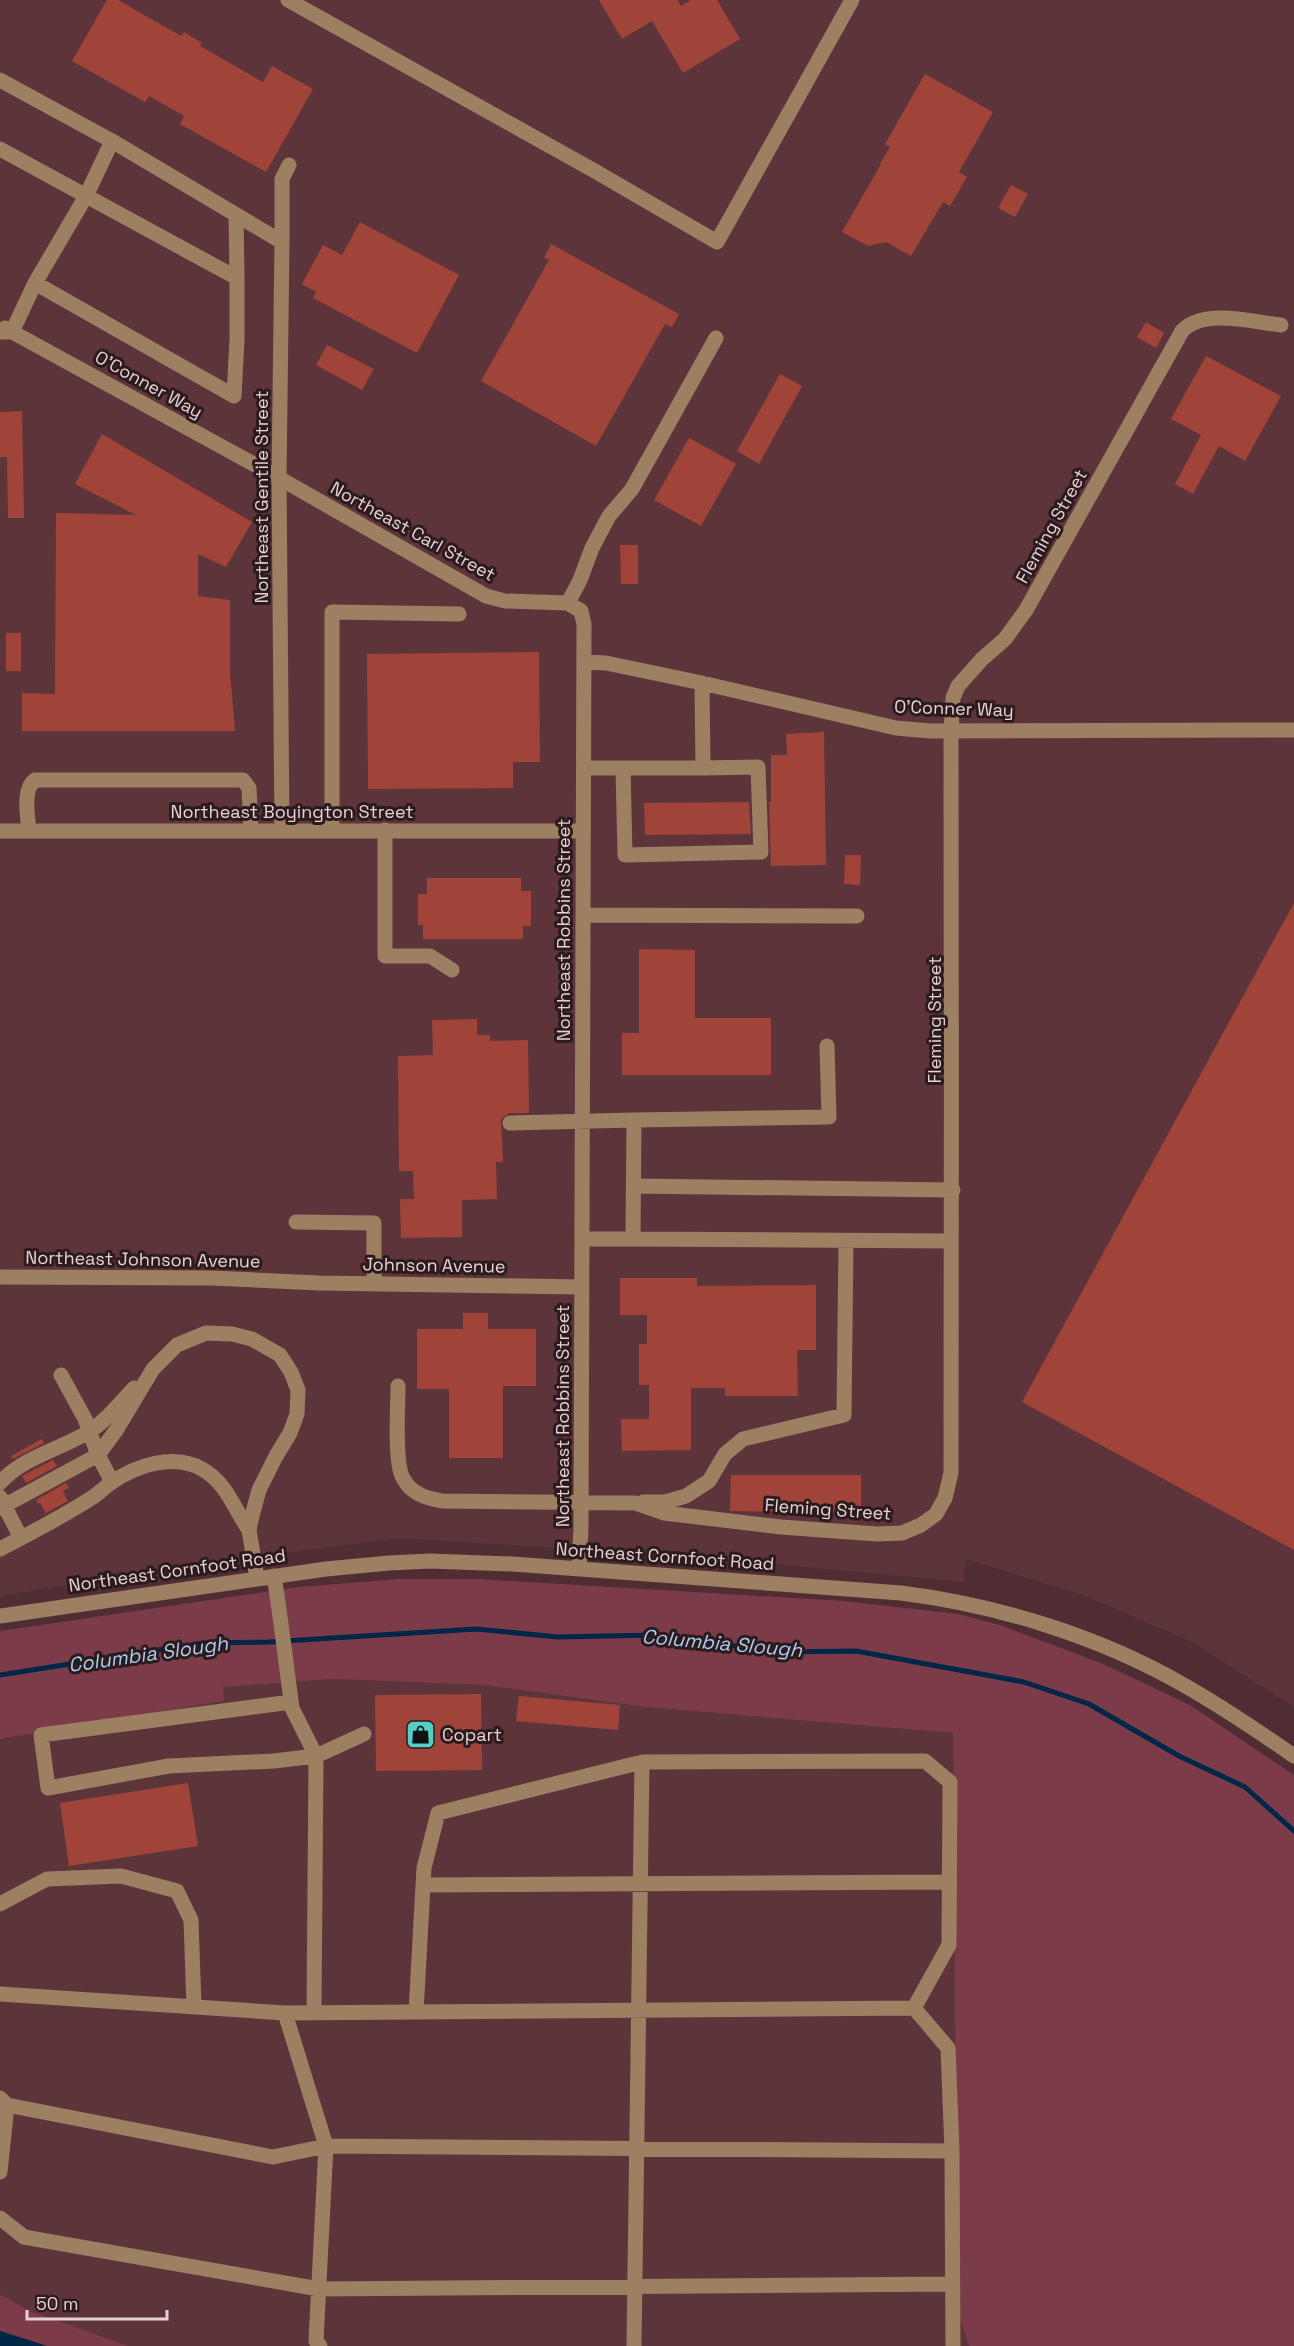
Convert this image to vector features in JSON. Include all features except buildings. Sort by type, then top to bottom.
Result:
[{"type":"street","points":[[288,0],[717,242],[852,0]]},
{"type":"street","points":[[0,80],[112,141],[282,242]]},
{"type":"street","points":[[4,330],[35,283],[86,196],[112,141]]},
{"type":"street","points":[[0,149],[237,279]]},
{"type":"street","name":"Northeast Gentile Street","points":[[282,830],[279,478],[282,179],[289,165]]},
{"type":"street","points":[[35,283],[234,396],[236,215]]},
{"type":"street","name":"Fleming Street","points":[[398,1386],[399,1461],[402,1477],[422,1497],[442,1501],[635,1503],[664,1513],[782,1527],[877,1534],[902,1533],[921,1525],[936,1514],[945,1498],[951,1473],[950,1241],[953,1190],[951,730],[953,698],[958,686],[982,659],[1005,639],[1026,610],[1188,324],[1213,317],[1281,325]]},
{"type":"street","name":"O'Conner Way","points":[[4,330],[279,478]]},
{"type":"street","points":[[568,603],[609,516],[632,489],[717,338]]},
{"type":"street","name":"Northeast Carl Street","points":[[279,478],[486,596],[506,601],[568,603]]},
{"type":"street","name":"Northeast Robbins Street","points":[[568,603],[581,611],[584,624],[579,1569]]},
{"type":"street","points":[[332,830],[332,612],[459,614]]},
{"type":"street","name":"O'Conner Way","points":[[584,662],[606,663],[702,683],[896,728],[1294,730]]},
{"type":"street","points":[[702,683],[703,768]]},
{"type":"street","points":[[584,768],[758,766],[761,852],[625,855],[623,768]]},
{"type":"street","points":[[29,831],[28,791],[30,784],[35,780],[243,780],[249,788],[251,830]]},
{"type":"street","points":[[385,830],[385,956],[430,956],[452,970]]},
{"type":"street","name":"Northeast Boyington Street","points":[[0,831],[583,831]]},
{"type":"street","points":[[583,915],[857,916]]},
{"type":"street","points":[[510,1123],[829,1117],[827,1046]]},
{"type":"street","points":[[633,1239],[634,1120]]},
{"type":"street","points":[[634,1186],[953,1190]]},
{"type":"street","points":[[296,1222],[374,1223],[374,1284]]},
{"type":"street","points":[[582,1239],[950,1241]]},
{"type":"street","points":[[635,1503],[665,1502],[686,1496],[709,1481],[725,1454],[743,1439],[844,1415],[846,1240]]},
{"type":"street","name":"Northeast Johnson Avenue","points":[[0,1277],[212,1278],[285,1282]]},
{"type":"street","name":"Johnson Avenue","points":[[285,1282],[582,1287]]},
{"type":"street","points":[[0,1483],[16,1469],[89,1431],[107,1417],[177,1345],[206,1333],[232,1334],[252,1339],[280,1355],[291,1372],[298,1390],[297,1414],[290,1433],[259,1491],[249,1530]]},
{"type":"street","points":[[21,1538],[1,1504],[98,1455],[117,1429],[153,1369]]},
{"type":"street","points":[[61,1375],[112,1482]]},
{"type":"street","points":[[0,1549],[93,1497],[112,1482],[155,1462],[179,1462],[202,1468],[222,1485],[249,1530],[257,1578]]},
{"type":"street","name":"Northeast Cornfoot Road","points":[[0,1616],[257,1578],[380,1563],[430,1561],[579,1569],[901,1593],[944,1599],[992,1610],[1087,1640],[1149,1667],[1222,1708],[1294,1756]]},
{"type":"street","points":[[274,1576],[289,1694],[300,1726],[316,1756],[314,2013]]},
{"type":"street","points":[[289,1694],[42,1736],[48,1788],[170,1766],[274,1761],[316,1756],[364,1734]]},
{"type":"street","points":[[417,2012],[424,1868],[438,1813],[642,1762],[925,1761],[950,1782],[949,1945],[914,2008]]},
{"type":"street","points":[[634,2346],[642,1762]]},
{"type":"street","points":[[0,1904],[47,1879],[121,1876],[177,1891],[192,1920],[194,2007]]},
{"type":"street","points":[[423,1885],[949,1882]]},
{"type":"street","points":[[0,1994],[285,2013],[914,2008]]},
{"type":"street","points":[[914,2008],[948,2048],[952,2151],[953,2346]]},
{"type":"street","points":[[285,2013],[326,2146],[316,2342],[320,2346]]},
{"type":"street","points":[[0,2172],[3,2101],[273,2157],[326,2146],[952,2151]]},
{"type":"street","points":[[0,2218],[24,2237],[319,2289],[952,2284]]},
{"type":"shaded area","points":[[0,0],[1294,0],[1294,1707],[1192,1642],[1086,1596],[966,1559],[963,1582],[711,1558],[399,1538],[170,1568],[0,1596]]},
{"type":"shaded area","points":[[398,1579],[478,1579],[844,1601],[958,1614],[1000,1625],[1101,1663],[1190,1705],[1294,1775],[1294,2346],[969,2346],[957,2309],[953,1733],[645,1707],[484,1685],[332,1679],[223,1687],[224,1701],[0,1739],[0,1631],[299,1587]]},
{"type":"shaded area","points":[[332,1679],[484,1685],[645,1707],[953,1733],[957,2308],[969,2346],[128,2346],[28,2310],[0,2294],[0,1739],[224,1701],[222,1687]]},
{"type":"shaded area","points":[[0,2294],[28,2310],[128,2346],[47,2346],[0,2331]]},
{"type":"water","points":[[0,2331],[47,2346],[0,2346]]},
{"type":"waterway","name":"Columbia Slough","points":[[0,1675],[203,1643],[269,1642],[476,1629],[558,1637],[655,1635],[778,1652],[856,1651],[1024,1682],[1089,1704],[1179,1756],[1245,1787],[1294,1831]]},
{"type":"place","name":"Copart","points":[[421,1734]]}]
